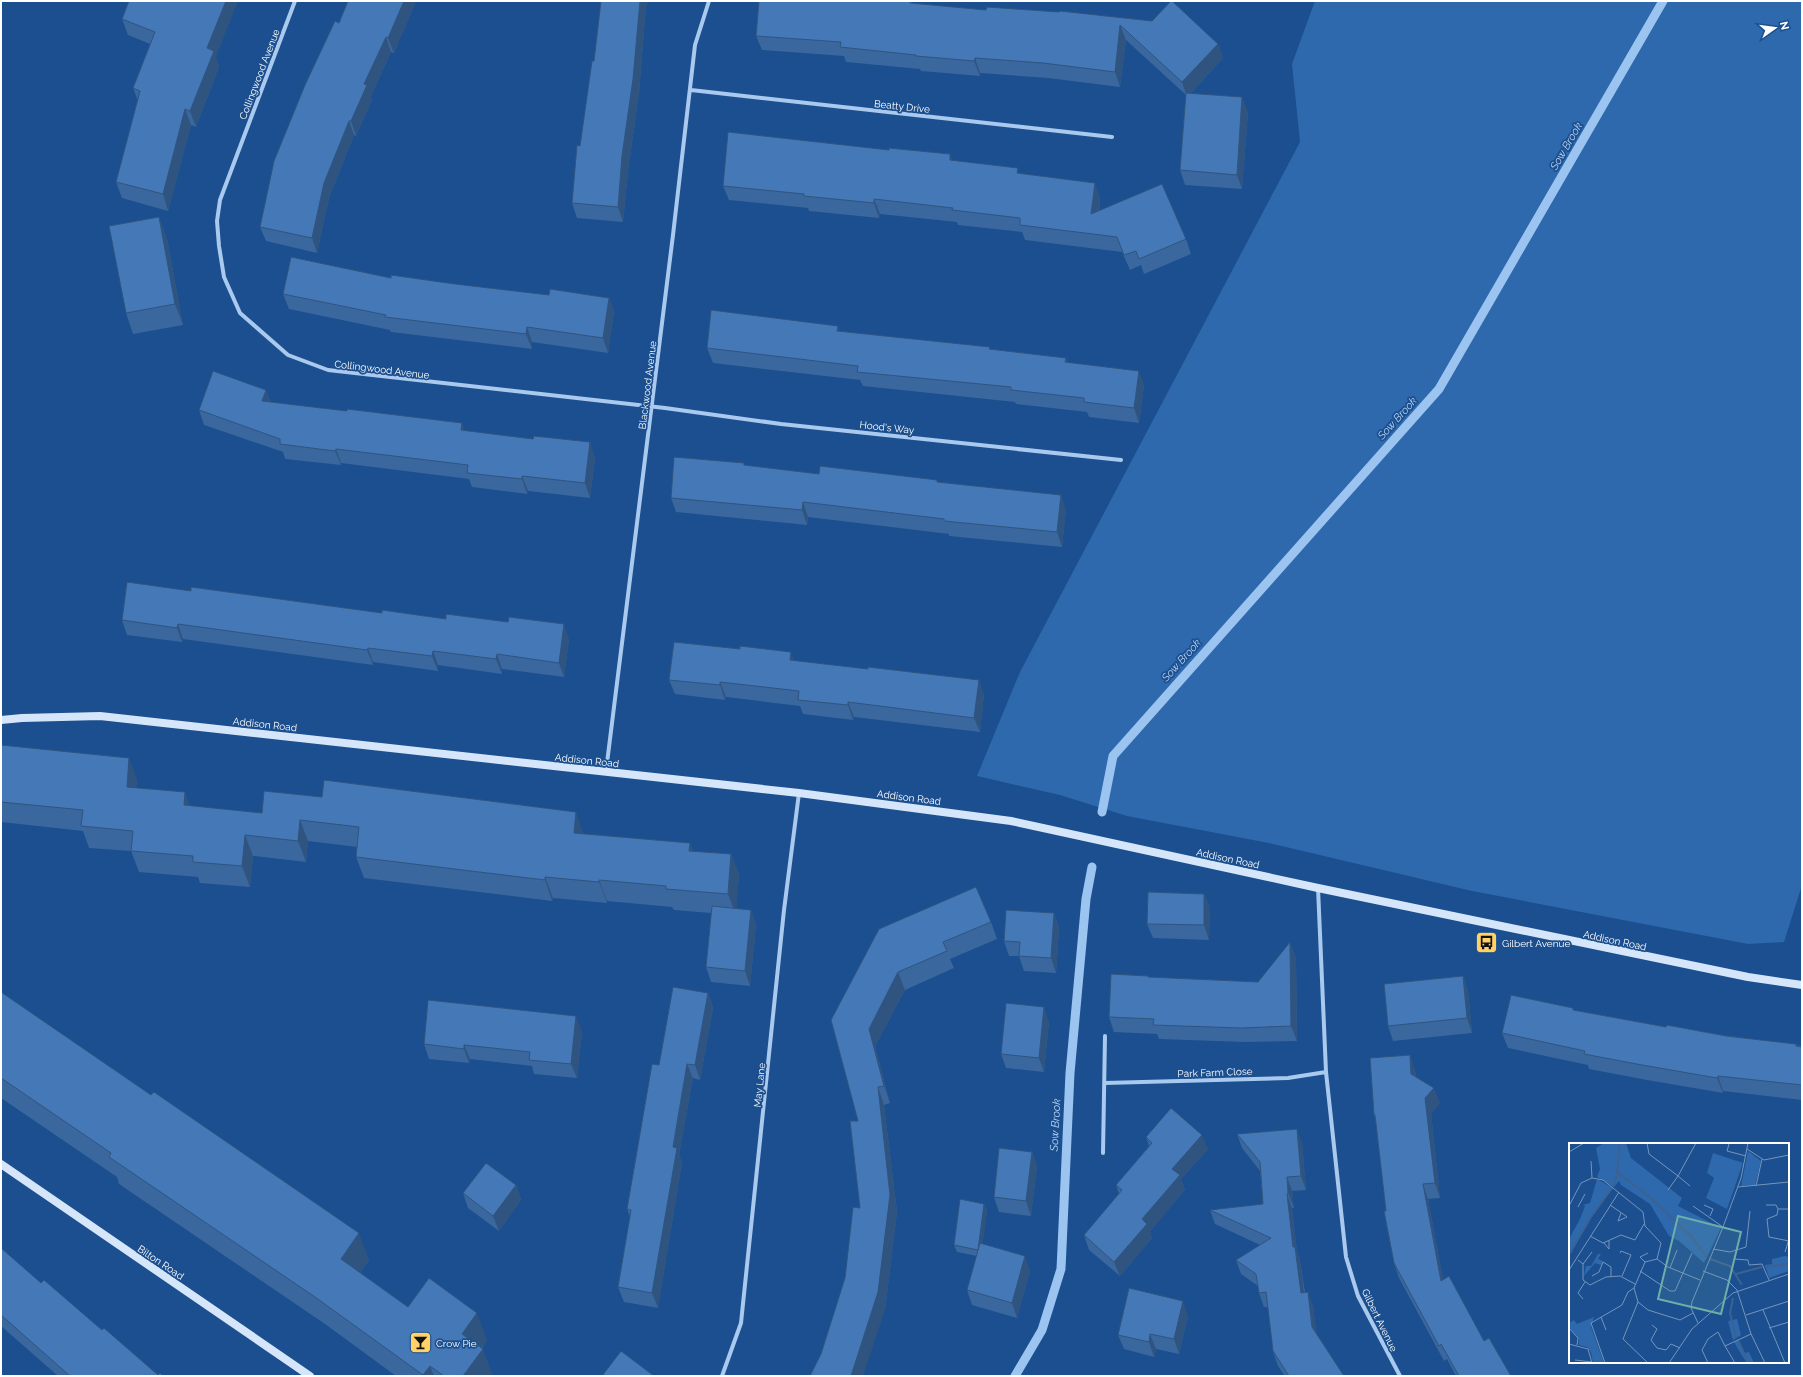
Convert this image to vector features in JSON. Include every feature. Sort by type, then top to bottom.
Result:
[{"type":"street","name":"Collingwood Avenue","points":[[295,1],[220,200],[218,227],[224,277],[240,313],[288,355],[328,370],[652,407]]},
{"type":"street","name":"Blackwood Avenue","points":[[606,772],[691,90],[695,45],[709,1]]},
{"type":"street","name":"Beatty Drive","points":[[691,90],[1112,137]]},
{"type":"street","name":"Hood's Way","points":[[652,407],[781,424],[1121,460]]},
{"type":"street","name":"Addison Road","points":[[1,720],[100,716],[799,793],[1011,821],[1318,888],[1748,977],[1802,985]]},
{"type":"street","name":"May Lane","points":[[722,1376],[741,1323],[784,910],[799,793]]},
{"type":"street","name":"Gilbert Avenue","points":[[1318,888],[1326,1072],[1346,1256],[1358,1296],[1400,1376]]},
{"type":"street","points":[[1103,1153],[1105,1036]]},
{"type":"street","name":"Park Farm Close","points":[[1105,1083],[1288,1078],[1326,1072]]},
{"type":"street","name":"Bilton Road","points":[[1,1164],[310,1376]]},
{"type":"shaded area","points":[[1315,1],[1802,1],[1802,885],[1784,942],[1748,944],[1472,891],[1269,843],[1127,816],[1060,795],[977,776],[1020,672],[1300,142],[1292,64]]},
{"type":"building","points":[[129,1],[226,1],[207,48],[214,51],[190,111],[185,109],[163,194],[116,182],[140,91],[133,88],[155,32],[122,19]]},
{"type":"building","points":[[348,1],[404,1],[388,38],[386,37],[364,84],[367,85],[351,121],[349,121],[324,183],[312,238],[260,227],[274,161],[305,85],[335,21],[339,23]]},
{"type":"building","points":[[601,1],[640,1],[633,79],[622,156],[618,207],[572,203],[577,145],[580,146],[592,61],[594,61]]},
{"type":"building","points":[[759,1],[910,1],[910,3],[986,10],[987,7],[1060,11],[1152,21],[1172,1],[1218,44],[1182,82],[1120,25],[1115,72],[1043,63],[975,58],[974,61],[916,56],[840,47],[841,42],[756,36]]},
{"type":"building","points":[[1186,93],[1242,97],[1237,175],[1180,170]]},
{"type":"building","points":[[728,132],[889,150],[889,148],[950,154],[950,160],[1018,168],[1017,173],[1095,183],[1091,214],[1162,184],[1186,239],[1139,259],[1136,251],[1124,255],[1117,237],[1020,225],[1020,218],[952,210],[953,208],[874,199],[874,203],[723,186]]},
{"type":"building","points":[[159,217],[175,304],[126,313],[109,226]]},
{"type":"building","points":[[291,257],[391,278],[391,275],[549,295],[550,289],[609,298],[603,338],[527,327],[526,334],[385,317],[386,315],[283,294]]},
{"type":"building","points":[[711,310],[838,326],[837,331],[990,347],[989,349],[1066,358],[1065,362],[1139,371],[1134,408],[1084,402],[1084,398],[1011,390],[1011,387],[857,372],[858,366],[707,348]]},
{"type":"building","points":[[213,371],[266,390],[262,401],[347,411],[347,409],[462,423],[461,430],[533,439],[534,436],[590,442],[585,483],[522,476],[522,479],[467,473],[468,465],[336,449],[335,451],[280,444],[280,439],[199,410]]},
{"type":"building","points":[[674,457],[744,463],[744,465],[819,474],[820,466],[937,480],[937,482],[1061,495],[1057,532],[944,521],[944,519],[803,502],[802,510],[671,498]]},
{"type":"building","points":[[127,582],[191,591],[191,587],[382,613],[382,610],[446,619],[446,614],[508,622],[509,617],[564,624],[559,663],[497,654],[496,659],[433,651],[432,656],[368,648],[367,650],[178,624],[177,628],[122,620]]},
{"type":"building","points":[[674,642],[740,649],[740,646],[791,652],[790,660],[868,669],[868,667],[979,680],[974,718],[848,702],[848,705],[798,700],[799,691],[720,682],[720,685],[669,680]]},
{"type":"building","points":[[1,745],[129,758],[127,787],[185,792],[184,805],[262,813],[264,791],[322,797],[324,780],[576,812],[574,833],[690,843],[689,851],[731,854],[728,894],[666,889],[666,886],[599,880],[599,882],[545,877],[545,880],[356,857],[359,827],[300,820],[298,841],[245,835],[242,866],[193,862],[193,856],[131,851],[133,831],[81,826],[83,810],[1,802]]},
{"type":"building","points":[[976,887],[991,922],[943,942],[947,951],[898,972],[869,1029],[884,1086],[878,1087],[890,1195],[878,1292],[851,1376],[810,1376],[821,1354],[845,1278],[853,1207],[860,1208],[850,1121],[858,1121],[831,1020],[879,929]]},
{"type":"building","points":[[1148,892],[1204,894],[1204,925],[1147,924]]},
{"type":"building","points":[[712,906],[751,910],[745,971],[706,967]]},
{"type":"building","points":[[1006,910],[1054,913],[1051,958],[1019,956],[1020,942],[1004,941]]},
{"type":"building","points":[[1290,942],[1291,1026],[1241,1028],[1153,1025],[1154,1019],[1109,1017],[1111,974],[1258,982]]},
{"type":"building","points":[[1463,976],[1467,1018],[1388,1026],[1384,984]]},
{"type":"building","points":[[673,987],[708,993],[695,1065],[687,1064],[673,1147],[677,1148],[652,1293],[618,1287],[631,1210],[627,1209],[652,1064],[659,1065]]},
{"type":"building","points":[[1,992],[151,1095],[154,1092],[359,1233],[341,1259],[408,1307],[429,1278],[477,1313],[462,1334],[483,1349],[463,1376],[444,1376],[430,1366],[423,1375],[315,1297],[109,1157],[111,1153],[1,1078]]},
{"type":"building","points":[[1511,995],[1573,1008],[1573,1010],[1666,1027],[1667,1025],[1726,1036],[1796,1044],[1796,1046],[1802,1047],[1802,1085],[1718,1076],[1717,1078],[1642,1065],[1584,1054],[1585,1051],[1502,1033]]},
{"type":"building","points":[[428,1000],[576,1016],[571,1064],[529,1060],[530,1052],[464,1045],[464,1049],[424,1044]]},
{"type":"building","points":[[1006,1003],[1044,1007],[1039,1058],[1001,1054]]},
{"type":"building","points":[[1410,1055],[1411,1074],[1434,1088],[1425,1098],[1435,1183],[1423,1184],[1441,1281],[1449,1276],[1484,1341],[1489,1338],[1511,1376],[1459,1376],[1441,1344],[1439,1346],[1394,1263],[1384,1211],[1386,1211],[1374,1115],[1370,1058]]},
{"type":"building","points":[[1171,1108],[1202,1135],[1172,1169],[1180,1175],[1142,1219],[1147,1224],[1114,1262],[1084,1235],[1122,1190],[1116,1185],[1152,1143],[1146,1137]]},
{"type":"building","points":[[1297,1129],[1301,1176],[1287,1177],[1287,1194],[1293,1247],[1295,1247],[1301,1293],[1308,1292],[1312,1327],[1344,1376],[1289,1376],[1273,1351],[1266,1292],[1259,1293],[1256,1274],[1236,1260],[1271,1238],[1210,1210],[1263,1204],[1260,1162],[1237,1134]]},
{"type":"building","points":[[999,1148],[1032,1152],[1026,1201],[994,1197]]},
{"type":"building","points":[[486,1163],[516,1185],[493,1216],[463,1193]]},
{"type":"building","points":[[960,1199],[984,1204],[978,1250],[954,1245]]},
{"type":"building","points":[[980,1243],[1025,1256],[1012,1303],[967,1290]]},
{"type":"building","points":[[1,1248],[41,1283],[44,1280],[102,1330],[104,1328],[158,1375],[160,1373],[163,1376],[70,1376],[1,1315]]},
{"type":"building","points":[[1129,1288],[1183,1301],[1174,1339],[1150,1334],[1149,1342],[1118,1335]]},
{"type":"building","points":[[621,1351],[654,1376],[602,1376]]},
{"type":"waterway","name":"Sow Brook","points":[[1102,812],[1113,756],[1439,389],[1663,1]]},
{"type":"waterway","name":"Sow Brook","points":[[1015,1376],[1042,1330],[1061,1269],[1070,1073],[1086,899],[1092,867]]},
{"type":"place","name":"Gilbert Avenue","points":[[1486,943]]},
{"type":"place","name":"Crow Pie","points":[[421,1343]]}]
